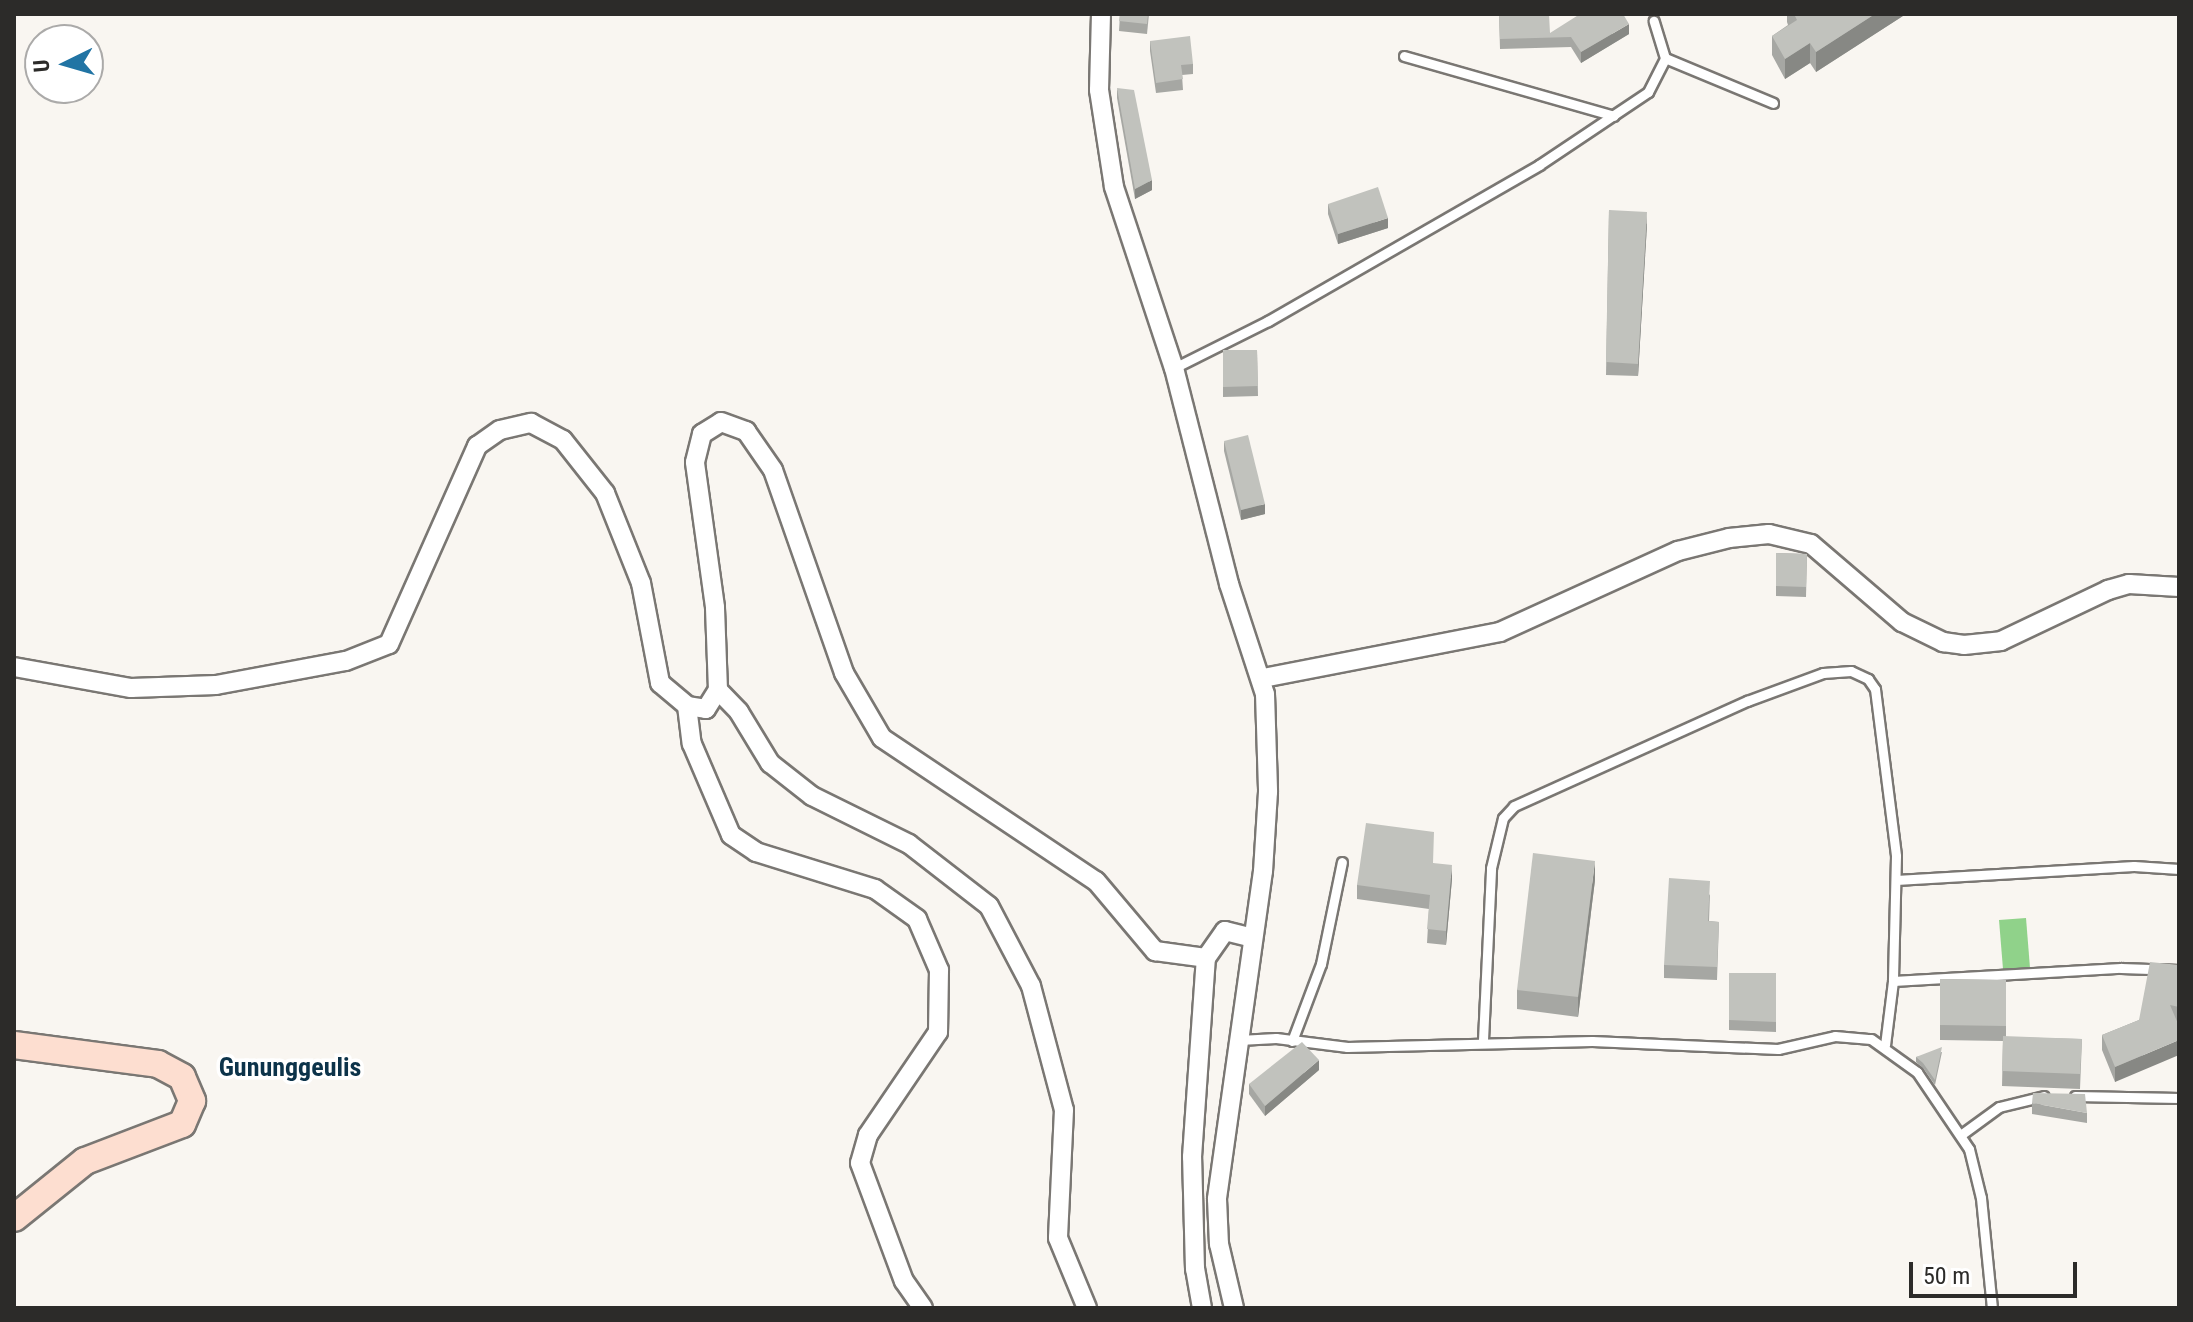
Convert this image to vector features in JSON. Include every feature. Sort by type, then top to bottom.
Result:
[{"type":"main road","points":[[14,1045],[158,1064],[182,1077],[192,1101],[182,1124],[85,1161],[14,1218]]},
{"type":"street","points":[[1101,14],[1099,90],[1114,187],[1174,368],[1229,584],[1263,678],[1268,792],[1253,938],[1217,1199],[1219,1244],[1234,1308]]},
{"type":"street","points":[[14,667],[131,688],[216,685],[346,661],[389,644],[477,446],[500,430],[531,423],[563,440],[605,493],[641,583],[660,683],[687,706],[706,709],[718,690],[715,607],[695,462],[702,434],[721,422],[746,431],[773,470],[844,673],[882,738],[1096,881],[1155,951],[1206,958]]},
{"type":"street","points":[[1263,678],[1500,632],[1678,551],[1729,538],[1769,534],[1811,544],[1902,622],[1943,642],[1964,645],[2001,641],[2119,587],[2179,587]]},
{"type":"street","points":[[718,690],[739,712],[770,763],[801,788],[909,844],[989,906],[1031,986],[1064,1110],[1058,1238],[1087,1308]]},
{"type":"street","points":[[687,706],[692,744],[731,835],[756,852],[875,889],[917,919],[939,970],[938,1032],[868,1135],[860,1163],[904,1281],[923,1308]]},
{"type":"street","points":[[1202,1308],[1195,1269],[1192,1157],[1206,958],[1225,931],[1253,938]]},
{"type":"lane","points":[[1174,368],[1268,321],[1539,165],[1648,92],[1665,58],[1654,21]]},
{"type":"lane","points":[[1404,56],[1614,116]]},
{"type":"lane","points":[[1665,58],[1773,103]]},
{"type":"lane","points":[[1483,1040],[1491,868],[1503,818],[1533,794],[1759,697],[1823,673],[1851,671],[1868,679],[1879,706],[1896,880],[1893,981],[1885,1045]]},
{"type":"lane","points":[[1292,1041],[1321,964],[1342,862]]},
{"type":"lane","points":[[1896,880],[2134,866],[2179,869]]},
{"type":"lane","points":[[1893,981],[2121,968],[2179,970]]},
{"type":"lane","points":[[1239,1040],[1292,1041],[1347,1047],[1483,1040],[1778,1049],[1854,1036],[1885,1045],[1917,1072],[1962,1134],[1981,1198],[1992,1308]]},
{"type":"lane","points":[[1962,1134],[1999,1107],[2032,1096],[2179,1098]]},
{"type":"shaded area","points":[[2026,918],[2030,968],[2003,969],[1999,920]]},
{"type":"building","points":[[1120,14],[1148,14],[1147,24],[1119,21]]},
{"type":"building","points":[[1499,14],[1549,14],[1550,33],[1580,14],[1623,14],[1629,24],[1581,52],[1571,37],[1500,39]]},
{"type":"building","points":[[1794,14],[1875,14],[1816,52],[1810,43],[1785,59],[1772,36],[1797,20]]},
{"type":"building","points":[[1190,36],[1193,64],[1181,65],[1183,79],[1156,83],[1150,41]]},
{"type":"building","points":[[1117,88],[1134,90],[1152,180],[1135,189]]},
{"type":"building","points":[[1378,187],[1388,218],[1338,234],[1328,204]]},
{"type":"building","points":[[1609,210],[1647,212],[1638,364],[1606,362]]},
{"type":"building","points":[[1223,350],[1257,350],[1258,386],[1223,387]]},
{"type":"building","points":[[1248,435],[1265,504],[1241,510],[1224,441]]},
{"type":"building","points":[[1776,553],[1807,554],[1806,587],[1776,586]]},
{"type":"building","points":[[1366,823],[1434,832],[1433,863],[1452,865],[1446,931],[1427,929],[1430,895],[1357,885]]},
{"type":"building","points":[[1533,853],[1595,861],[1578,997],[1517,990]]},
{"type":"building","points":[[1669,878],[1710,881],[1708,921],[1719,922],[1717,967],[1664,965]]},
{"type":"building","points":[[2150,962],[2179,965],[2179,1007],[2170,1005],[2179,1026],[2179,1040],[2115,1067],[2102,1035],[2139,1020]]},
{"type":"building","points":[[1729,973],[1776,973],[1776,1022],[1729,1020]]},
{"type":"building","points":[[1940,979],[2006,980],[2006,1026],[1940,1025]]},
{"type":"building","points":[[2003,1036],[2082,1039],[2080,1074],[2002,1071]]},
{"type":"building","points":[[1302,1042],[1319,1060],[1265,1106],[1249,1084]]},
{"type":"building","points":[[1942,1047],[1935,1080],[1916,1057]]},
{"type":"building","points":[[2033,1093],[2085,1094],[2087,1113],[2032,1103]]},
{"type":"district","name":"Gununggeulis","points":[[290,1068]]}]
